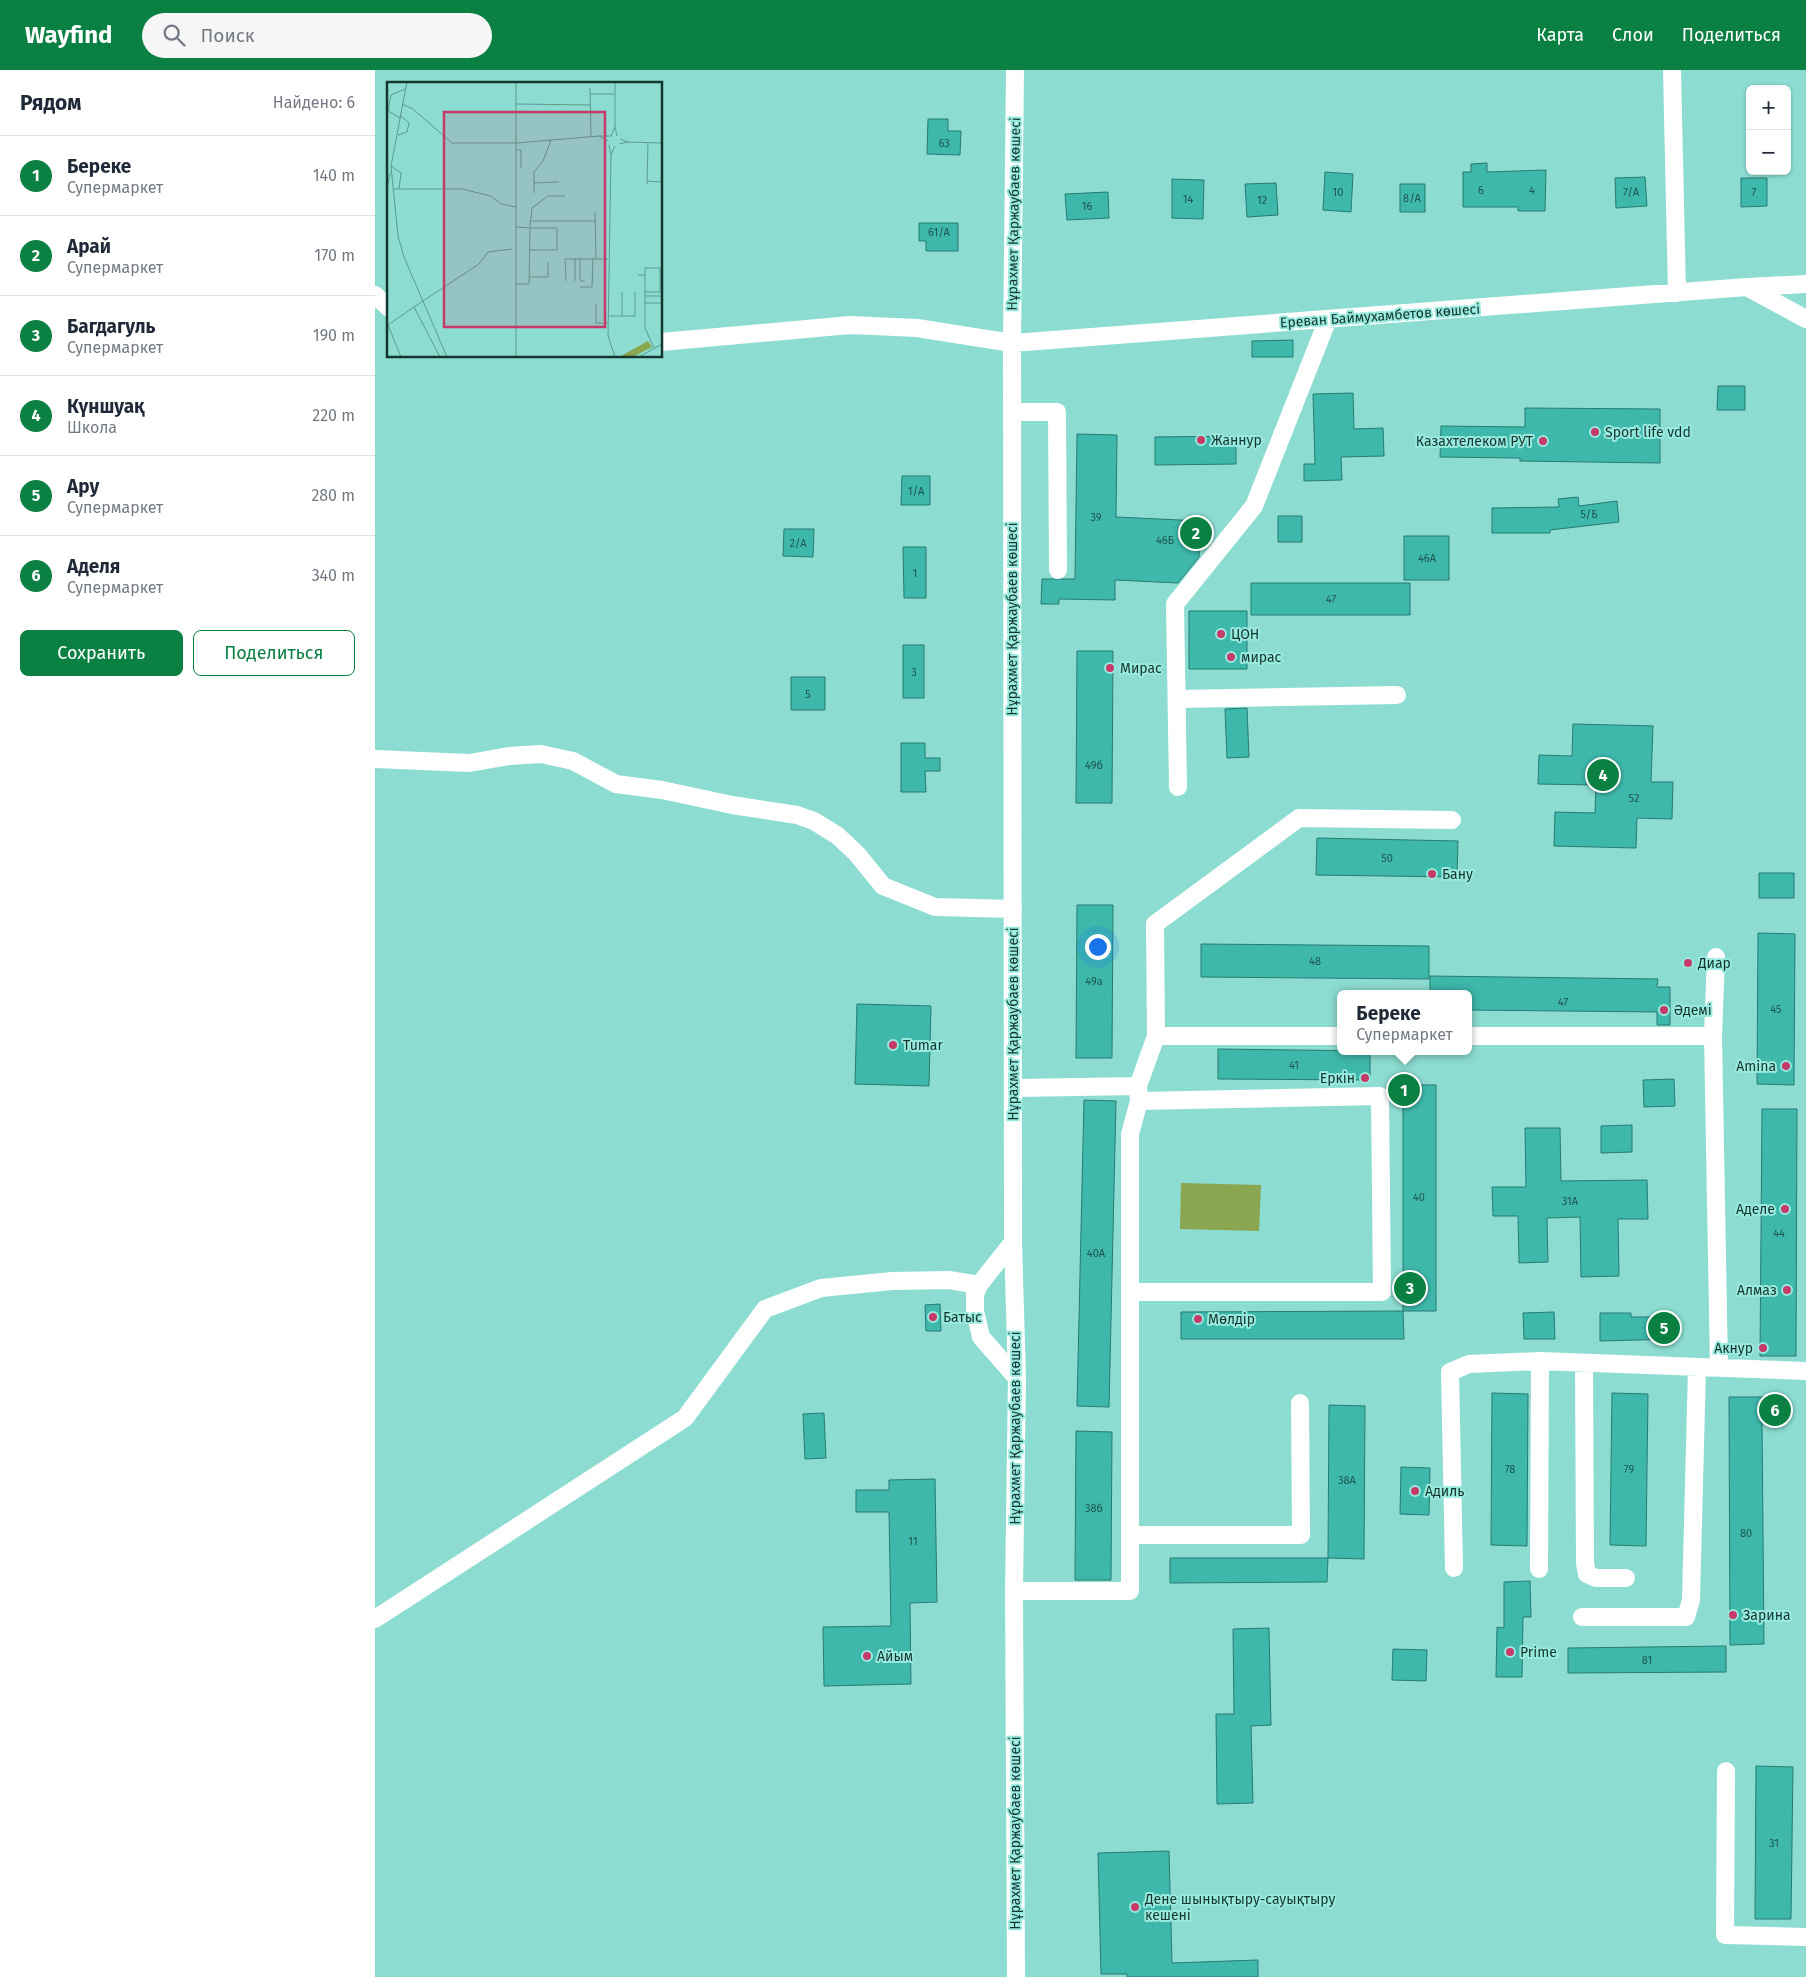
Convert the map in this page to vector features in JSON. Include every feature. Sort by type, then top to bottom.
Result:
[{"type":"street","name":"Нұрахмет Қаржаубаев көшесі","points":[[1015,70],[1012,412],[1013,1242],[1017,1378],[1014,1591],[1016,1977]]},
{"type":"street","points":[[1672,70],[1677,293]]},
{"type":"street","name":"Ереван Баймухамбетов көшесі","points":[[663,342],[850,324],[917,328],[1012,344],[1806,284]]},
{"type":"street","points":[[1747,288],[1806,319]]},
{"type":"street","points":[[375,295],[387,306]]},
{"type":"street","points":[[1178,787],[1175,604],[1254,506],[1328,319]]},
{"type":"street","points":[[1012,412],[1057,412],[1058,570]]},
{"type":"street","points":[[1177,699],[1397,695]]},
{"type":"street","points":[[375,759],[469,763],[509,756],[541,754],[573,761],[616,784],[662,790],[732,805],[797,814],[814,821],[838,836],[857,854],[883,886],[935,906],[1013,909]]},
{"type":"street","points":[[1014,1591],[1130,1591],[1130,1134],[1139,1094],[1156,1036],[1155,924],[1299,818],[1452,820]]},
{"type":"street","points":[[1716,957],[1713,1036],[1719,1368]]},
{"type":"street","points":[[1156,1036],[1337,1036]]},
{"type":"street","points":[[1472,1036],[1713,1036]]},
{"type":"street","points":[[1013,1088],[1139,1094],[1380,1096],[1382,1292],[1130,1292]]},
{"type":"street","points":[[1013,1242],[979,1285],[975,1303],[977,1329],[981,1337],[1017,1378]]},
{"type":"street","points":[[375,1619],[685,1418],[765,1309],[821,1288],[891,1281],[949,1280],[979,1285]]},
{"type":"street","points":[[1453,1568],[1450,1372],[1469,1364],[1540,1361],[1806,1371]]},
{"type":"street","points":[[1539,1569],[1540,1361]]},
{"type":"street","points":[[1584,1364],[1585,1563],[1587,1574],[1595,1578],[1626,1578]]},
{"type":"street","points":[[1583,1616],[1686,1617],[1691,1600],[1697,1368]]},
{"type":"street","points":[[1130,1535],[1301,1535],[1300,1402]]},
{"type":"street","points":[[1726,1771],[1725,1935],[1806,1937]]},
{"type":"green space","points":[[1181,1183],[1261,1185],[1259,1231],[1180,1229]]},
{"type":"building","points":[[928,119],[948,119],[948,131],[961,131],[960,155],[927,154]]},
{"type":"building","points":[[1487,163],[1487,172],[1546,170],[1545,211],[1518,211],[1518,207],[1463,207],[1463,172],[1471,172],[1471,164]]},
{"type":"building","points":[[1325,172],[1353,174],[1351,212],[1323,210]]},
{"type":"building","points":[[1645,177],[1647,206],[1616,208],[1615,178]]},
{"type":"building","points":[[1741,178],[1767,178],[1767,206],[1741,207]]},
{"type":"building","points":[[1172,179],[1204,180],[1203,219],[1172,218]]},
{"type":"building","points":[[1276,183],[1278,215],[1247,217],[1245,184]]},
{"type":"building","points":[[1400,184],[1425,184],[1425,212],[1400,212]]},
{"type":"building","points":[[1108,192],[1109,218],[1067,220],[1065,194]]},
{"type":"building","points":[[919,223],[958,223],[958,251],[926,251],[926,241],[919,241]]},
{"type":"building","points":[[1293,340],[1293,357],[1252,357],[1252,341]]},
{"type":"building","points":[[1718,386],[1745,386],[1745,410],[1717,410]]},
{"type":"building","points":[[1353,393],[1354,429],[1383,428],[1384,456],[1341,457],[1342,480],[1304,481],[1304,464],[1315,464],[1313,394]]},
{"type":"building","points":[[1525,408],[1660,409],[1660,463],[1520,461],[1520,458],[1440,457],[1441,426],[1525,427]]},
{"type":"building","points":[[1077,434],[1117,435],[1116,517],[1201,521],[1199,557],[1178,583],[1115,580],[1115,600],[1059,599],[1059,604],[1041,604],[1042,579],[1075,579]]},
{"type":"building","points":[[1236,436],[1236,464],[1155,465],[1155,437]]},
{"type":"building","points":[[902,476],[930,476],[930,505],[901,505]]},
{"type":"building","points":[[1578,497],[1579,506],[1617,501],[1619,522],[1550,530],[1550,533],[1492,533],[1492,508],[1559,507],[1558,499]]},
{"type":"building","points":[[1278,516],[1302,516],[1302,542],[1278,542]]},
{"type":"building","points":[[784,529],[814,529],[813,557],[783,556]]},
{"type":"building","points":[[1404,536],[1449,536],[1449,580],[1404,580]]},
{"type":"building","points":[[903,547],[926,547],[926,598],[904,598]]},
{"type":"building","points":[[1251,583],[1410,583],[1410,615],[1251,615]]},
{"type":"building","name":"ЦОН","points":[[1189,611],[1247,611],[1247,669],[1189,669]]},
{"type":"building","points":[[903,645],[924,645],[924,698],[903,698]]},
{"type":"building","points":[[1077,651],[1113,651],[1112,803],[1076,803]]},
{"type":"building","points":[[791,677],[825,677],[825,710],[791,710]]},
{"type":"building","points":[[1247,708],[1249,757],[1227,758],[1225,709]]},
{"type":"building","points":[[1573,724],[1653,726],[1651,782],[1673,782],[1672,819],[1637,818],[1636,848],[1554,846],[1555,812],[1595,813],[1596,785],[1538,784],[1539,755],[1572,756]]},
{"type":"building","points":[[901,743],[925,743],[925,758],[940,758],[940,771],[925,771],[926,792],[901,792]]},
{"type":"building","points":[[1317,838],[1458,841],[1457,877],[1316,875]]},
{"type":"building","points":[[1759,873],[1794,873],[1794,898],[1759,898]]},
{"type":"building","points":[[1077,905],[1113,905],[1112,1058],[1076,1058]]},
{"type":"building","points":[[1758,933],[1795,934],[1794,1085],[1757,1084]]},
{"type":"building","points":[[1201,944],[1429,946],[1429,979],[1201,977]]},
{"type":"building","points":[[1430,976],[1658,979],[1657,987],[1670,987],[1670,1025],[1657,1025],[1657,1012],[1472,1010],[1472,990],[1430,990]]},
{"type":"building","name":"Tumar","points":[[857,1004],[931,1006],[929,1086],[855,1084]]},
{"type":"building","points":[[1218,1049],[1337,1051],[1337,1055],[1370,1055],[1370,1080],[1218,1079]]},
{"type":"building","points":[[1674,1079],[1675,1106],[1644,1107],[1643,1080]]},
{"type":"building","points":[[1403,1085],[1436,1085],[1436,1311],[1403,1311]]},
{"type":"building","points":[[1084,1100],[1116,1101],[1109,1407],[1077,1406]]},
{"type":"building","points":[[1762,1109],[1797,1109],[1796,1356],[1760,1356]]},
{"type":"building","points":[[1632,1125],[1632,1152],[1601,1153],[1601,1126]]},
{"type":"building","points":[[1525,1128],[1560,1128],[1561,1181],[1647,1180],[1648,1219],[1618,1219],[1619,1276],[1581,1277],[1580,1217],[1547,1218],[1548,1262],[1519,1263],[1518,1216],[1493,1216],[1492,1187],[1526,1187]]},
{"type":"building","points":[[940,1304],[941,1331],[926,1331],[925,1305]]},
{"type":"building","points":[[1403,1311],[1404,1339],[1181,1339],[1181,1312]]},
{"type":"building","points":[[1554,1312],[1555,1339],[1524,1339],[1523,1313]]},
{"type":"building","points":[[1600,1313],[1631,1313],[1631,1317],[1674,1317],[1674,1339],[1600,1341]]},
{"type":"building","points":[[1492,1393],[1528,1394],[1527,1546],[1491,1545]]},
{"type":"building","points":[[1612,1393],[1648,1394],[1646,1546],[1610,1545]]},
{"type":"building","points":[[1729,1397],[1787,1397],[1787,1422],[1762,1422],[1764,1644],[1730,1645]]},
{"type":"building","points":[[1329,1405],[1365,1406],[1364,1559],[1328,1558]]},
{"type":"building","points":[[824,1413],[826,1458],[805,1459],[803,1414]]},
{"type":"building","points":[[1076,1431],[1112,1432],[1111,1580],[1075,1580]]},
{"type":"building","name":"Адиль","points":[[1401,1467],[1430,1468],[1429,1515],[1400,1514]]},
{"type":"building","points":[[935,1479],[937,1602],[910,1603],[911,1684],[824,1686],[823,1627],[891,1626],[889,1512],[856,1512],[856,1490],[889,1490],[889,1480]]},
{"type":"building","points":[[1170,1558],[1328,1558],[1327,1582],[1170,1583]]},
{"type":"building","points":[[1530,1581],[1531,1617],[1523,1617],[1522,1677],[1496,1677],[1497,1627],[1504,1628],[1504,1582]]},
{"type":"building","points":[[1269,1628],[1271,1725],[1251,1726],[1253,1803],[1217,1804],[1216,1714],[1234,1714],[1233,1629]]},
{"type":"building","points":[[1726,1646],[1726,1672],[1568,1673],[1568,1648]]},
{"type":"building","points":[[1393,1649],[1427,1650],[1426,1681],[1392,1680]]},
{"type":"building","points":[[1756,1766],[1793,1767],[1791,1919],[1755,1919]]},
{"type":"building","name":"Дене шынықтыру-сауықтыру кешені","points":[[1169,1851],[1172,1963],[1258,1960],[1258,1977],[1127,1977],[1127,1974],[1101,1974],[1098,1853]]},
{"type":"place","name":"Sport life vdd","points":[[1595,432]]},
{"type":"place","name":"Жаннур","points":[[1201,440]]},
{"type":"place","name":"Казахтелеком РУТ","points":[[1543,441]]},
{"type":"place","name":"Арай","points":[[1196,533]]},
{"type":"place","name":"ЦОН","points":[[1221,634]]},
{"type":"place","name":"мирас","points":[[1231,657]]},
{"type":"place","name":"Мирас","points":[[1110,668]]},
{"type":"place","name":"Күншуақ","points":[[1603,775]]},
{"type":"place","name":"Бану","points":[[1432,874]]},
{"type":"place","name":"Диар","points":[[1688,963]]},
{"type":"place","name":"Әдемі","points":[[1664,1010]]},
{"type":"place","name":"Tumar","points":[[893,1045]]},
{"type":"place","name":"Amina","points":[[1786,1066]]},
{"type":"place","name":"Еркін","points":[[1365,1078]]},
{"type":"place","name":"Береке","points":[[1404,1090]]},
{"type":"place","name":"Аделе","points":[[1785,1209]]},
{"type":"place","name":"Багдагуль","points":[[1410,1288]]},
{"type":"place","name":"Алмаз","points":[[1787,1290]]},
{"type":"place","name":"Батыс","points":[[933,1317]]},
{"type":"place","name":"Мөлдір","points":[[1198,1319]]},
{"type":"place","name":"Ару","points":[[1664,1328]]},
{"type":"place","name":"Акнур","points":[[1763,1348]]},
{"type":"place","name":"Аделя","points":[[1775,1410]]},
{"type":"place","name":"Адиль","points":[[1415,1491]]},
{"type":"place","name":"Зарина","points":[[1733,1615]]},
{"type":"place","name":"Prime","points":[[1510,1652]]},
{"type":"place","name":"Айым","points":[[867,1656]]},
{"type":"place","name":"Дене шынықтыру-сауықтыру кешені","points":[[1135,1907]]}]
